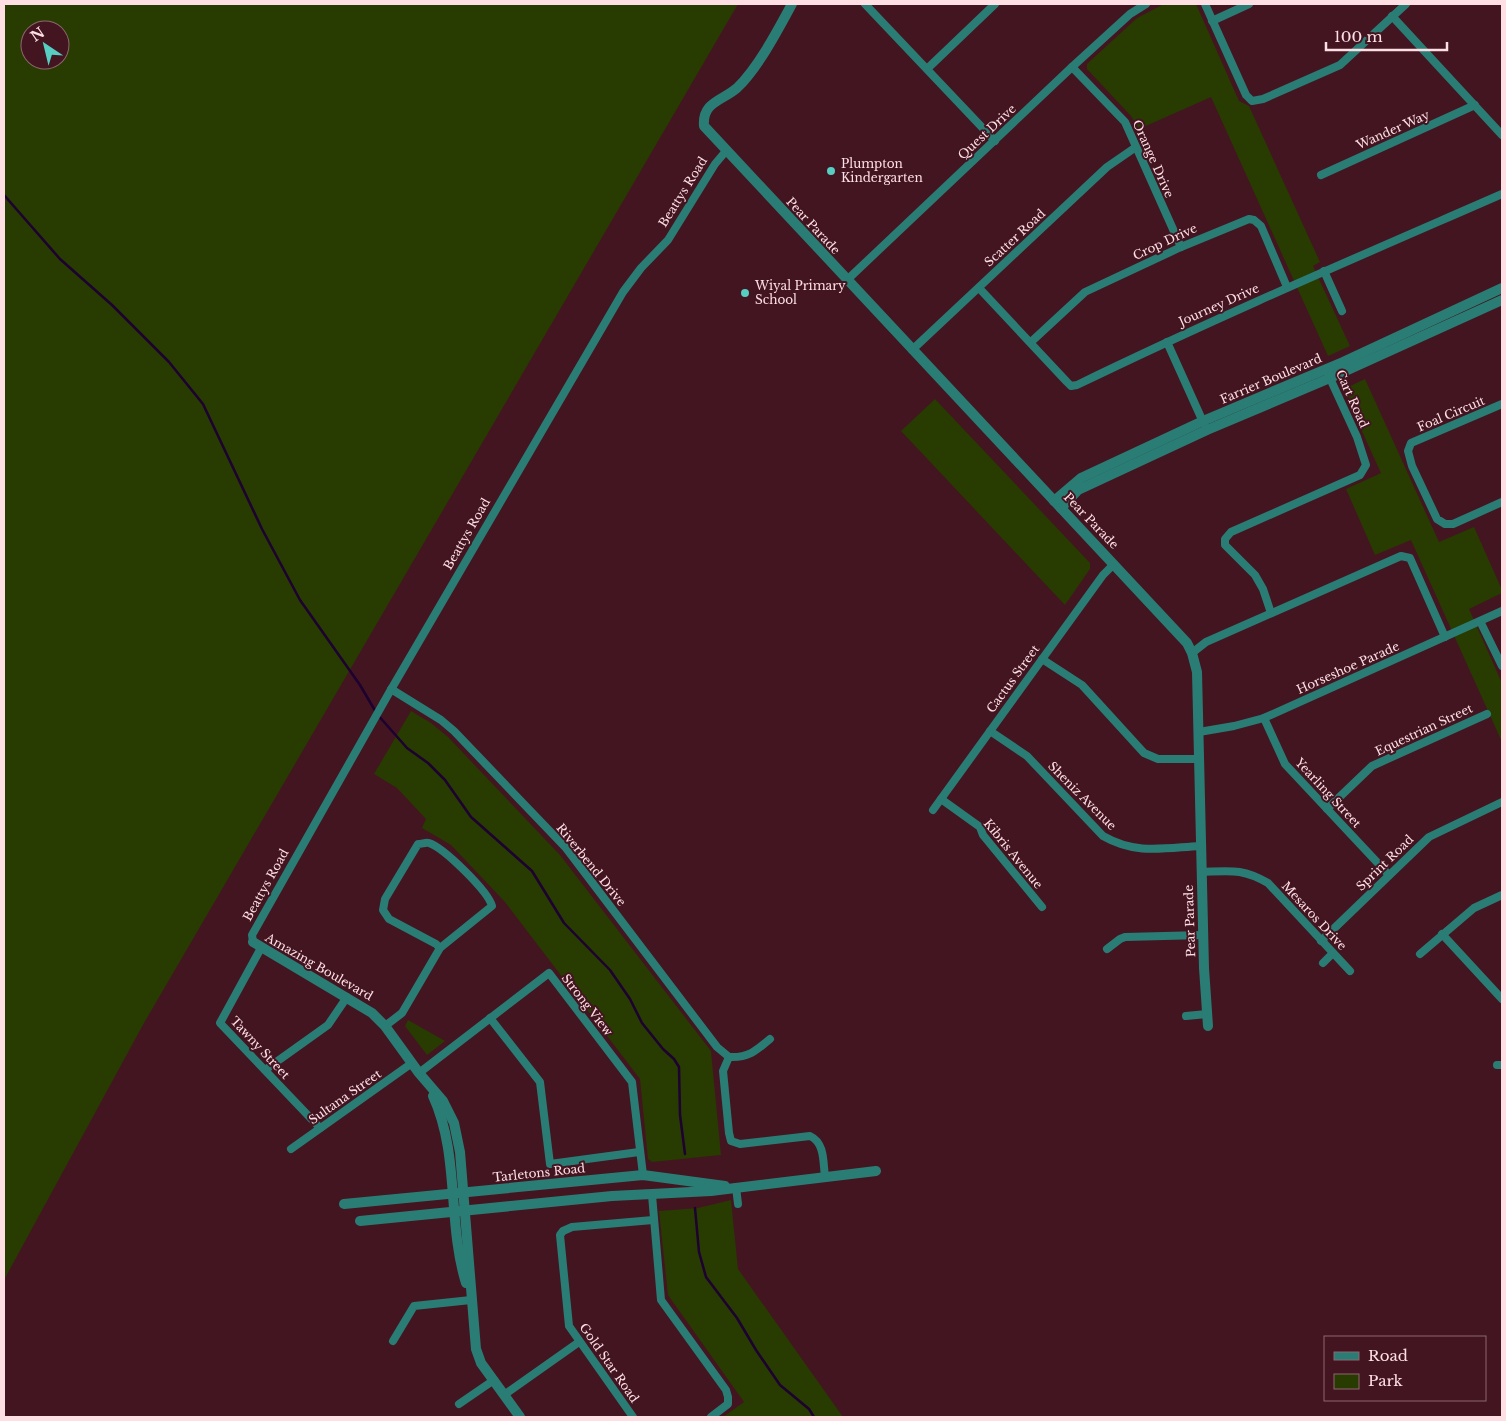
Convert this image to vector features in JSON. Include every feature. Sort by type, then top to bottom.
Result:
[{"type":"street","name":"Pear Parade","points":[[792,4],[749,75],[735,89],[707,108],[703,116],[704,126],[1187,642],[1197,672],[1200,846],[1208,1026]]},
{"type":"street","points":[[865,4],[994,141]]},
{"type":"street","points":[[927,69],[996,4]]},
{"type":"street","name":"Quest Drive","points":[[847,280],[1072,67],[1130,14],[1146,4]]},
{"type":"street","points":[[1205,4],[1246,95],[1252,101],[1263,99],[1340,64],[1406,4]]},
{"type":"street","points":[[1212,21],[1249,4]]},
{"type":"street","points":[[1392,16],[1502,135]]},
{"type":"street","name":"Orange Drive","points":[[1072,67],[1128,126],[1181,247]]},
{"type":"street","name":"Wander Way","points":[[1321,175],[1475,106]]},
{"type":"street","name":"Scatter Road","points":[[912,350],[1108,166],[1136,147]]},
{"type":"street","name":"Beattys Road","points":[[257,945],[252,935],[391,689],[623,292],[641,268],[668,240],[715,164],[726,151]]},
{"type":"street","name":"Journey Drive","points":[[978,288],[1071,386],[1077,386],[1166,342],[1287,287],[1502,194]]},
{"type":"street","name":"Crop Drive","points":[[1030,342],[1086,292],[1181,247],[1244,220],[1254,220],[1261,226],[1287,287]]},
{"type":"street","points":[[1324,271],[1342,311]]},
{"type":"street","name":"Farrier Boulevard","points":[[1328,374],[1502,288]]},
{"type":"street","name":"Farrier Boulevard","points":[[1057,504],[1078,490],[1205,426],[1502,300]]},
{"type":"street","points":[[1166,342],[1205,426]]},
{"type":"street","name":"Cart Road","points":[[1272,613],[1255,574],[1225,545],[1225,539],[1231,532],[1360,475],[1366,464],[1357,437],[1328,374]]},
{"type":"street","name":"Foal Circuit","points":[[1502,404],[1412,443],[1408,451],[1412,466],[1437,519],[1445,524],[1453,524],[1502,502]]},
{"type":"street","points":[[1192,653],[1206,642],[1401,556],[1410,558],[1445,637]]},
{"type":"street","name":"Cactus Street","points":[[933,810],[1103,575],[1114,564]]},
{"type":"street","name":"Horseshoe Parade","points":[[1199,732],[1234,726],[1264,718],[1502,611]]},
{"type":"street","points":[[1480,621],[1502,666]]},
{"type":"street","points":[[1042,658],[1082,685],[1144,753],[1158,759],[1198,759]]},
{"type":"street","name":"Riverbend Drive","points":[[391,689],[454,730],[566,848],[717,1047],[729,1057]]},
{"type":"street","name":"Equestrian Street","points":[[1327,809],[1372,766],[1487,714]]},
{"type":"street","name":"Yearling Street","points":[[1264,718],[1286,764],[1389,875]]},
{"type":"street","name":"Sheniz Avenue","points":[[990,731],[1027,756],[1103,836],[1135,849],[1200,846]]},
{"type":"street","name":"Kibris Avenue","points":[[941,799],[980,827],[983,834],[1042,907]]},
{"type":"street","name":"Sprint Road","points":[[1321,941],[1429,837],[1502,802]]},
{"type":"street","points":[[385,1026],[402,1013],[440,948],[492,906],[486,895],[448,854],[428,843],[418,844],[385,899],[383,910],[389,919],[440,948]]},
{"type":"street","name":"Mesaros Drive","points":[[1201,872],[1241,871],[1268,883],[1350,971]]},
{"type":"street","points":[[1420,954],[1474,908],[1502,895]]},
{"type":"street","points":[[1442,934],[1502,999]]},
{"type":"street","points":[[1107,950],[1125,937],[1203,935]]},
{"type":"street","name":"Amazing Boulevard","points":[[257,945],[372,1012],[443,1101],[454,1123],[460,1152],[457,1193],[457,1244],[471,1300],[476,1349],[481,1363],[520,1417]]},
{"type":"street","name":"Tawny Street","points":[[257,945],[220,1023],[320,1128]]},
{"type":"street","points":[[1323,963],[1333,953]]},
{"type":"street","name":"Strong View","points":[[419,1073],[549,973],[632,1082],[643,1175]]},
{"type":"street","points":[[265,1070],[328,1025],[347,997]]},
{"type":"street","points":[[1186,1016],[1207,1014]]},
{"type":"street","points":[[490,1018],[540,1082],[550,1164],[639,1152]]},
{"type":"street","points":[[770,1039],[757,1050],[741,1058],[729,1057],[723,1071],[731,1142],[740,1144],[810,1136],[816,1139],[820,1145],[825,1177]]},
{"type":"street","name":"Sultana Street","points":[[291,1149],[412,1063]]},
{"type":"street","name":"Tarletons Road","points":[[360,1221],[458,1208],[612,1196],[711,1191],[876,1171]]},
{"type":"street","name":"Tarletons Road","points":[[344,1204],[643,1175],[736,1187]]},
{"type":"street","points":[[736,1187],[738,1204]]},
{"type":"street","points":[[652,1195],[661,1300],[726,1390],[728,1397],[728,1404],[711,1417]]},
{"type":"street","name":"Gold Star Road","points":[[633,1417],[569,1326],[560,1235],[572,1227],[653,1220]]},
{"type":"street","points":[[393,1341],[414,1306],[471,1300]]},
{"type":"street","points":[[504,1395],[579,1342]]},
{"type":"street","points":[[459,1404],[494,1380]]},
{"type":"green space","points":[[4,4],[738,4],[144,1023],[4,1280]]},
{"type":"green space","points":[[1162,4],[1196,4],[1239,101],[1249,106],[1320,262],[1313,266],[1350,346],[1328,356],[1211,97],[1139,129],[1131,116],[1087,69],[1087,64],[1137,18]]},
{"type":"green space","points":[[1365,379],[1439,542],[1474,527],[1502,590],[1502,593],[1469,609],[1502,683],[1502,742],[1411,540],[1375,555],[1346,489],[1381,473],[1344,392],[1346,388]]},
{"type":"green space","points":[[935,399],[1090,563],[1090,569],[1065,605],[901,431]]},
{"type":"green space","points":[[411,711],[431,723],[448,737],[560,855],[711,1051],[721,1155],[652,1162],[648,1159],[640,1079],[505,902],[451,845],[422,828],[426,819],[397,788],[374,774]]},
{"type":"green space","points":[[408,1020],[445,1041],[427,1055],[405,1026]]},
{"type":"green space","points":[[731,1200],[738,1269],[843,1417],[723,1417],[744,1402],[668,1295],[659,1211],[698,1208]]},
{"type":"waterway","points":[[4,195],[60,259],[112,305],[169,362],[203,404],[262,529],[300,600],[360,685],[377,714],[407,748],[428,763],[445,780],[471,817],[532,871],[564,923],[610,970],[630,999],[642,1023],[663,1049],[674,1059],[679,1067],[680,1115],[685,1154]]},
{"type":"waterway","points":[[695,1208],[699,1252],[706,1277],[737,1318],[780,1385],[809,1409],[814,1417]]},
{"type":"place","name":"Plumpton Kindergarten","points":[[831,171]]},
{"type":"place","name":"Wiyal Primary School","points":[[745,293]]}]
